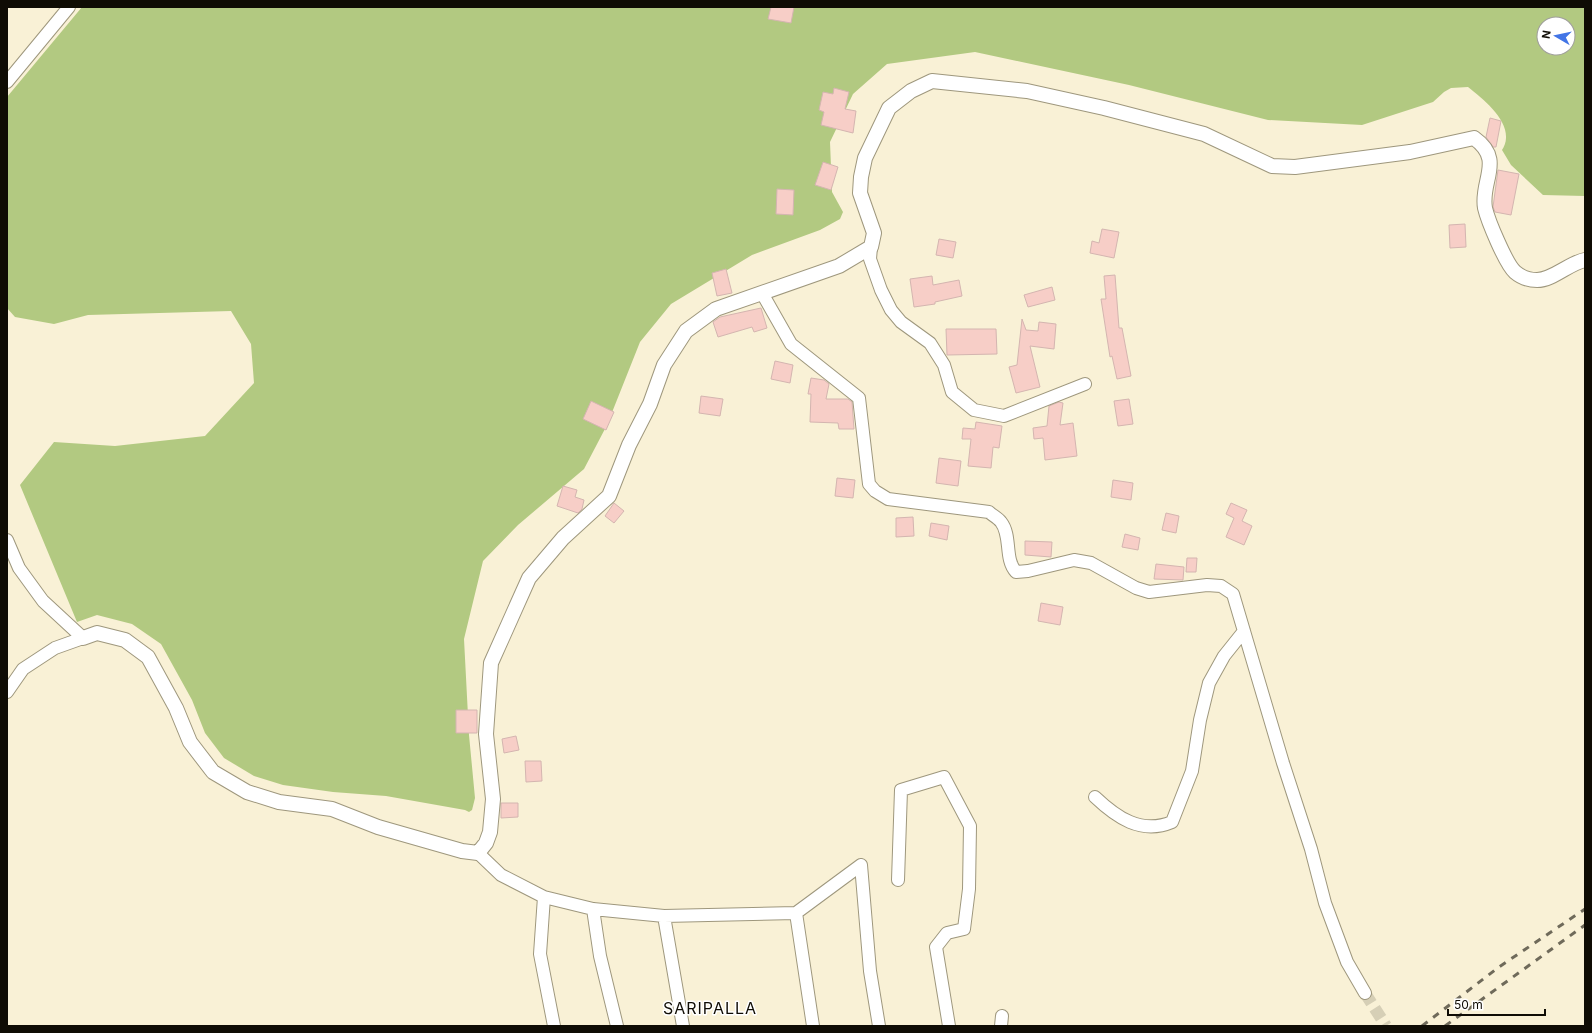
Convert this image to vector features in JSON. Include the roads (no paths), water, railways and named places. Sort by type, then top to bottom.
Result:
[{"type":"street","points":[[7,82],[69,7]]},
{"type":"street","points":[[1085,384],[1009,415],[1004,416],[974,410],[952,392],[944,365],[930,343],[901,322],[891,310],[881,290],[870,259],[874,233],[860,194],[861,177],[865,158],[889,108],[911,91],[932,81],[1027,91],[1104,108],[1204,134],[1272,166],[1295,167],[1410,152],[1474,138],[1483,145],[1490,160],[1489,177],[1485,192],[1485,208],[1502,249],[1514,271],[1524,278],[1539,280],[1578,261],[1585,260]]},
{"type":"street","points":[[478,853],[486,843],[490,832],[493,800],[486,734],[491,663],[529,578],[563,538],[609,496],[629,445],[650,404],[664,365],[686,331],[716,309],[839,266],[871,247]]},
{"type":"street","points":[[762,293],[791,344],[859,398],[869,484],[875,491],[888,499],[989,512],[1001,522],[1008,545],[1011,566],[1016,572],[1028,571],[1074,560],[1091,563],[1136,588],[1149,592],[1207,585],[1221,586],[1234,594],[1283,763],[1311,849],[1325,903],[1347,962],[1365,993]]},
{"type":"street","points":[[7,540],[19,568],[43,601],[83,638]]},
{"type":"street","points":[[1095,797],[1112,814],[1128,823],[1162,826],[1172,822],[1192,771],[1200,720],[1209,683],[1224,656],[1244,631]]},
{"type":"street","points":[[7,692],[23,669],[55,648],[98,633],[125,640],[148,656],[176,708],[190,742],[213,772],[247,792],[279,802],[332,809],[378,827],[462,851],[478,853],[501,875],[544,897],[593,909],[664,916],[796,913],[861,865],[870,971],[879,1026]]},
{"type":"street","points":[[898,880],[901,790],[944,777],[970,826],[969,889],[964,929],[947,933],[936,947],[949,1026]]},
{"type":"street","points":[[544,897],[540,954],[554,1026]]},
{"type":"street","points":[[593,909],[600,956],[617,1026]]},
{"type":"street","points":[[796,913],[813,1026]]},
{"type":"street","points":[[664,916],[683,1026]]},
{"type":"tunnel","points":[[1365,993],[1386,1026]]},
{"type":"railway","points":[[1422,1026],[1499,967],[1585,909]]},
{"type":"railway","points":[[1445,1026],[1585,925]]},
{"type":"district","name":"SARIPALLA","points":[[710,1008]]}]
